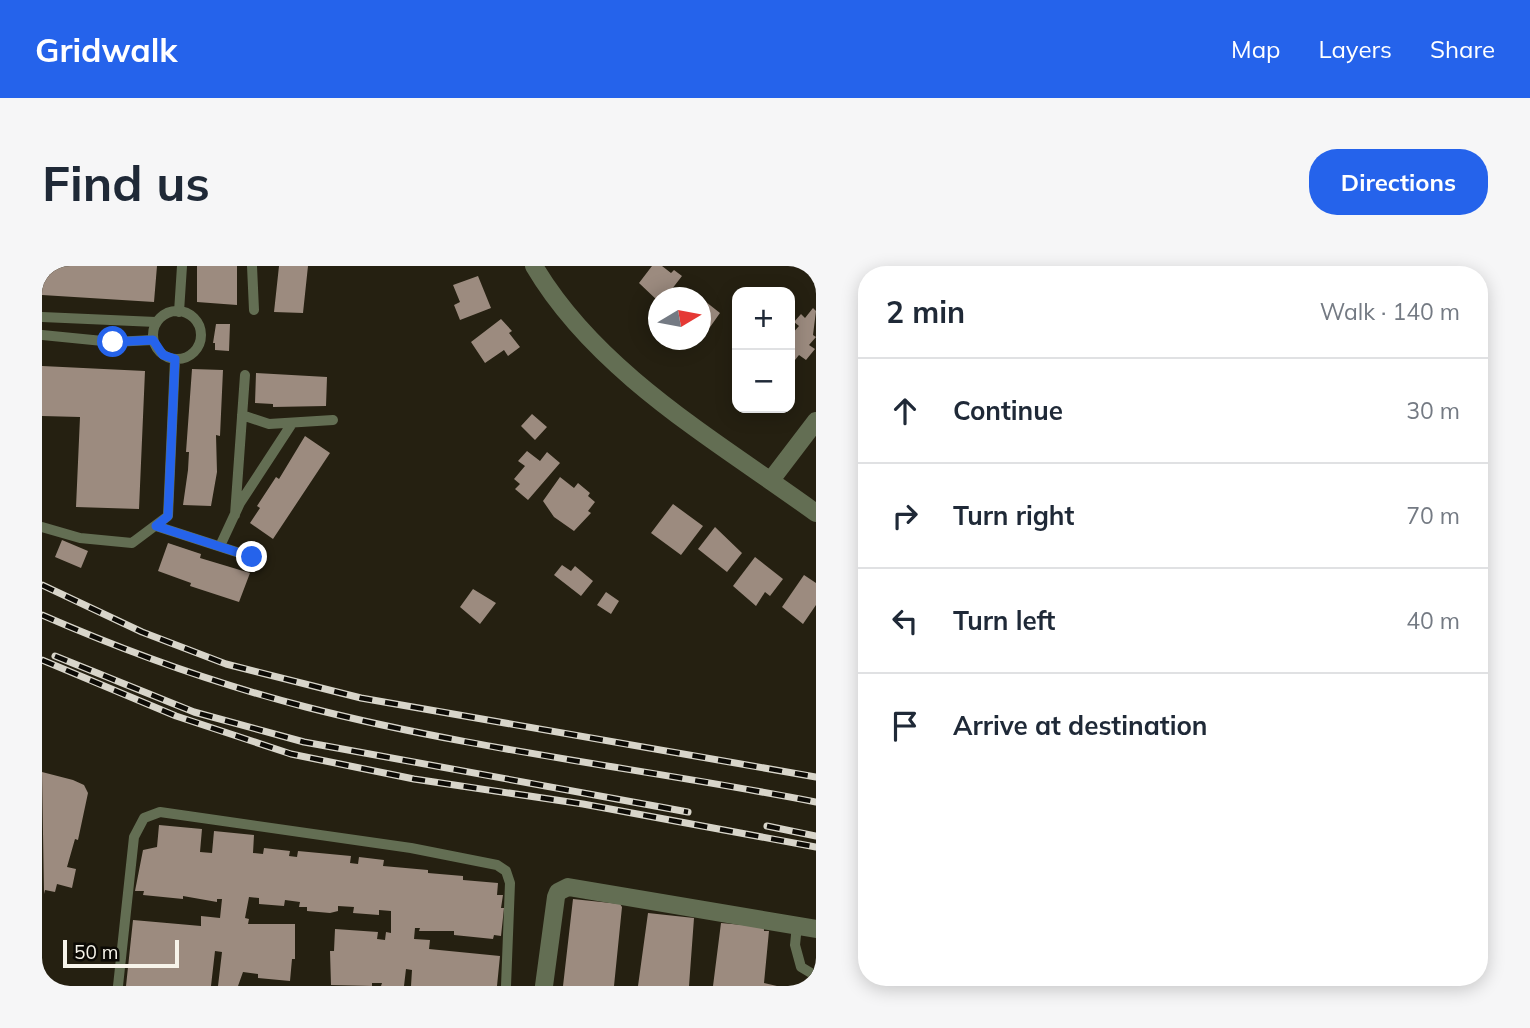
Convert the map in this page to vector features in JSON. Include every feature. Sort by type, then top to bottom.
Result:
[{"type":"street","points":[[534,266],[562,309],[603,353],[658,398],[816,513]]},
{"type":"street","points":[[771,480],[816,421]]},
{"type":"street","points":[[544,986],[556,897],[558,892],[568,887],[816,929]]},
{"type":"lane","points":[[180,312],[182,266]]},
{"type":"lane","points":[[252,266],[254,310]]},
{"type":"lane","points":[[42,317],[156,322],[171,311],[180,312],[195,319],[200,328],[200,341],[194,352],[175,359],[163,355],[153,340],[156,322]]},
{"type":"lane","points":[[42,335],[113,342],[153,340]]},
{"type":"lane","points":[[42,527],[80,538],[132,543],[168,516],[175,359]]},
{"type":"lane","points":[[235,515],[245,375]]},
{"type":"lane","points":[[242,415],[269,424],[291,425],[333,420]]},
{"type":"lane","points":[[220,546],[235,515],[291,425]]},
{"type":"lane","points":[[156,526],[252,557]]},
{"type":"lane","points":[[118,986],[134,837],[144,818],[160,812],[411,848],[497,864],[506,871],[510,883],[506,986]]},
{"type":"lane","points":[[797,925],[794,945],[801,967],[816,976]]},
{"type":"building","points":[[42,266],[157,266],[154,302],[42,295]]},
{"type":"building","points":[[197,266],[237,266],[237,305],[197,302]]},
{"type":"building","points":[[279,266],[308,266],[303,313],[274,312]]},
{"type":"building","points":[[652,266],[662,266],[671,273],[674,270],[682,276],[674,287],[648,287],[648,292],[639,283]]},
{"type":"building","points":[[478,276],[491,308],[460,320],[454,305],[460,302],[453,285]]},
{"type":"building","points":[[711,306],[720,313],[711,326]]},
{"type":"building","points":[[813,308],[816,311],[813,335],[816,337],[809,345],[815,349],[806,360],[799,355],[795,360],[795,330],[799,326],[795,321],[801,314],[805,318]]},
{"type":"building","points":[[501,319],[512,331],[509,333],[520,347],[508,356],[504,350],[485,363],[471,342]]},
{"type":"building","points":[[216,324],[230,324],[229,351],[215,350],[213,343]]},
{"type":"building","points":[[42,366],[145,371],[139,509],[76,507],[80,417],[42,416]]},
{"type":"building","points":[[192,369],[223,370],[220,436],[216,435],[217,472],[211,506],[183,505],[188,470],[189,452],[186,452]]},
{"type":"building","points":[[256,373],[327,377],[326,406],[273,407],[273,404],[255,403]]},
{"type":"building","points":[[532,414],[547,427],[535,440],[521,426]]},
{"type":"building","points":[[305,436],[330,453],[273,539],[250,523],[260,508],[257,506],[276,477],[279,479]]},
{"type":"building","points":[[527,451],[540,461],[547,452],[560,463],[528,500],[515,489],[520,484],[514,479],[525,466],[518,461]]},
{"type":"building","points":[[560,477],[574,488],[578,483],[590,493],[588,496],[595,502],[588,511],[591,513],[574,531],[554,517],[543,501]]},
{"type":"building","points":[[673,504],[703,526],[681,555],[651,533]]},
{"type":"building","points":[[715,527],[742,553],[727,572],[698,549]]},
{"type":"building","points":[[62,540],[88,551],[81,568],[55,557]]},
{"type":"building","points":[[168,543],[201,554],[200,558],[250,573],[239,602],[190,586],[191,583],[158,571]]},
{"type":"building","points":[[755,557],[783,579],[770,596],[765,592],[756,606],[733,586]]},
{"type":"building","points":[[562,565],[571,571],[575,566],[593,581],[581,596],[554,575]]},
{"type":"building","points":[[804,575],[816,583],[816,605],[803,624],[782,607]]},
{"type":"building","points":[[473,589],[496,603],[480,624],[460,607]]},
{"type":"building","points":[[606,592],[619,601],[611,614],[597,605]]},
{"type":"building","points":[[42,772],[84,785],[88,793],[78,840],[75,839],[67,867],[76,869],[72,888],[57,884],[55,892],[45,890],[44,894]]},
{"type":"building","points":[[159,825],[202,829],[200,852],[212,853],[214,831],[254,835],[253,853],[263,854],[264,848],[290,851],[289,856],[297,857],[298,851],[351,856],[350,863],[358,864],[359,857],[384,860],[383,866],[428,870],[428,873],[463,876],[463,880],[498,883],[497,895],[503,895],[501,908],[504,908],[501,936],[494,935],[493,939],[454,935],[454,931],[419,931],[420,928],[415,928],[414,939],[430,940],[429,949],[500,956],[497,986],[411,986],[412,970],[406,969],[404,986],[381,986],[382,983],[372,983],[372,986],[331,985],[330,951],[334,951],[335,929],[378,932],[377,939],[385,940],[386,932],[391,933],[391,911],[379,910],[379,915],[353,913],[354,907],[338,906],[338,911],[330,913],[307,911],[307,907],[299,907],[300,902],[285,900],[284,906],[259,904],[259,898],[249,897],[245,918],[249,919],[248,924],[295,924],[295,959],[292,959],[290,981],[258,978],[258,974],[243,972],[238,986],[218,986],[222,952],[215,951],[211,986],[126,986],[133,920],[201,926],[201,916],[220,918],[222,899],[217,899],[217,902],[183,896],[183,899],[143,895],[144,891],[135,891],[143,850],[157,847]]},
{"type":"building","points":[[573,899],[620,904],[622,907],[614,986],[563,986]]},
{"type":"building","points":[[648,913],[694,918],[689,986],[638,986]]},
{"type":"building","points":[[721,923],[764,927],[764,931],[769,931],[764,983],[777,986],[713,986]]},
{"type":"railway","points":[[42,585],[142,632],[226,664],[361,698],[816,777]]},
{"type":"railway","points":[[42,615],[172,666],[306,707],[496,747],[816,802]]},
{"type":"railway","points":[[55,656],[194,712],[304,742],[688,812]]},
{"type":"railway","points":[[42,660],[176,716],[291,754],[414,779],[583,804],[816,847]]},
{"type":"railway","points":[[767,826],[816,836]]},
{"type":"route","points":[[113,342],[153,340],[163,355],[175,359],[168,516],[156,526],[252,557]]}]
